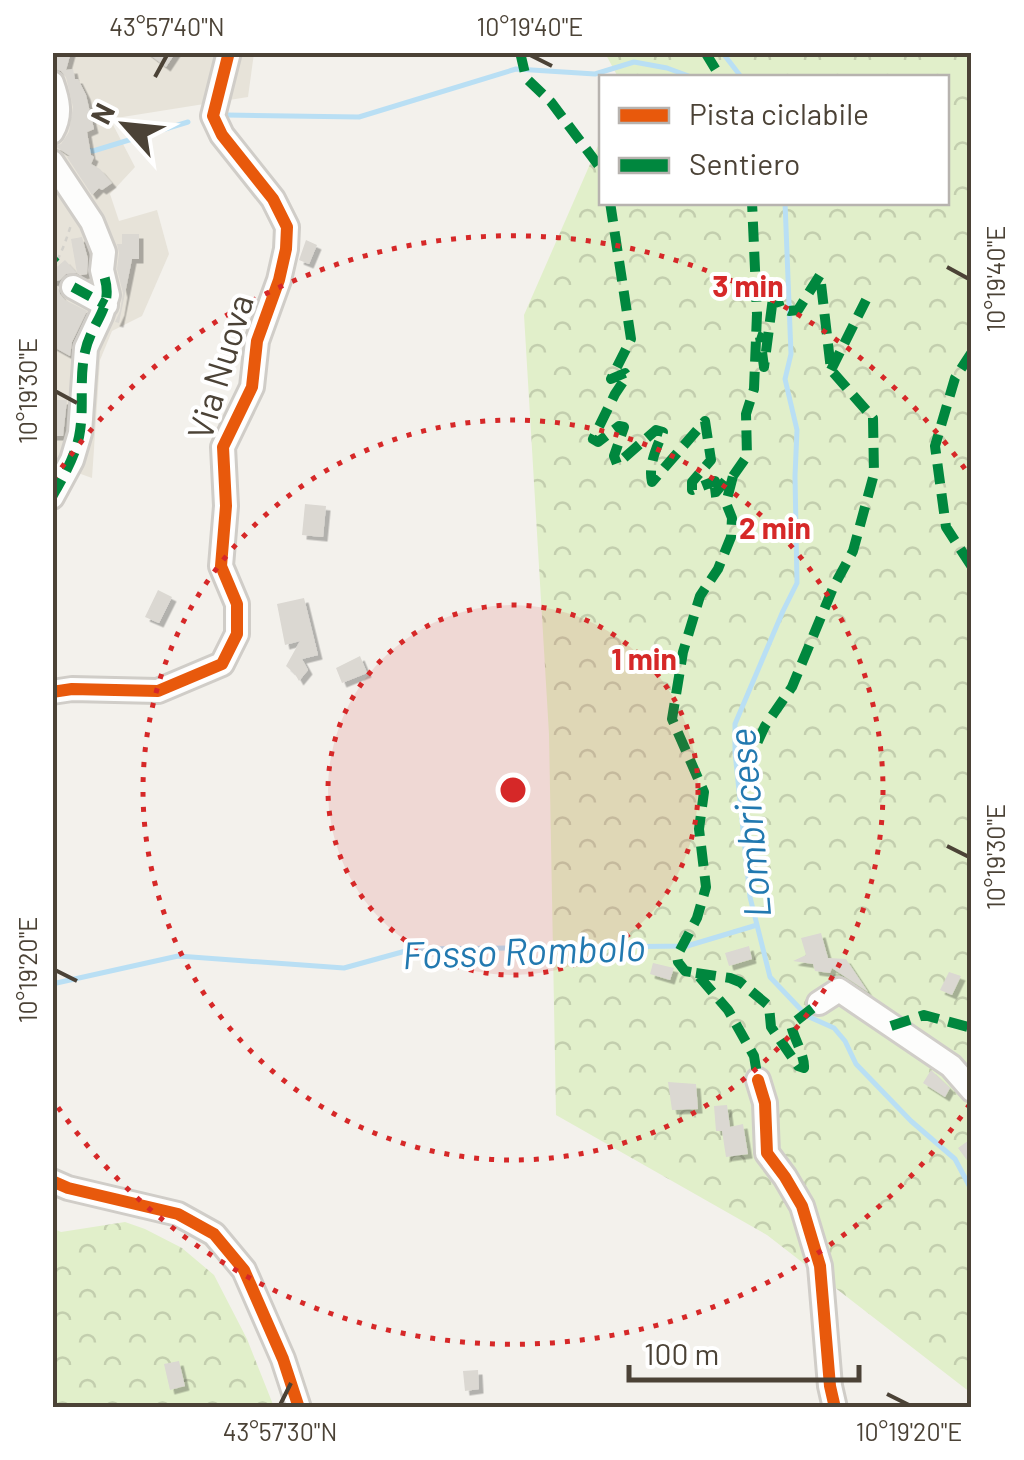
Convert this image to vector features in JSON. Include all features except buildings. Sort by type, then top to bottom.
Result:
[{"type":"street","name":"Via Nuova","points":[[52,692],[158,691],[222,664],[238,634],[237,604],[222,566],[226,506],[222,448],[252,387],[257,342],[279,280],[287,226],[273,199],[212,116],[229,52]]},
{"type":"street","points":[[52,83],[59,110],[52,132]]},
{"type":"street","points":[[52,162],[92,222],[104,252],[102,270],[107,289],[106,305],[86,348],[80,433],[72,460],[52,497]]},
{"type":"street","points":[[73,287],[106,305]]},
{"type":"street","points":[[819,1004],[840,990],[951,1066],[972,1090]]},
{"type":"street","points":[[758,1080],[765,1103],[767,1153],[802,1206],[820,1266],[835,1408]]},
{"type":"street","points":[[52,1180],[68,1188],[178,1214],[214,1234],[244,1270],[283,1358],[299,1408]]},
{"type":"path","points":[[52,268],[61,257],[72,217],[68,189]]},
{"type":"shaded area","points":[[52,53],[254,53],[248,97],[110,119],[135,167],[110,194],[119,221],[157,210],[169,254],[142,316],[112,331],[100,360],[92,478],[53,464]]},
{"type":"green space","points":[[605,53],[971,53],[971,1393],[767,1235],[556,1115],[549,734],[524,315],[599,144],[599,205],[949,205],[949,75],[617,75]]},
{"type":"green space","points":[[125,1222],[182,1248],[214,1275],[247,1339],[274,1407],[53,1407],[52,1228],[61,1232]]},
{"type":"waterway","name":"Lombricese","points":[[722,52],[740,75]]},
{"type":"waterway","points":[[226,115],[359,117],[516,69],[595,74],[634,62],[686,75]]},
{"type":"waterway","points":[[85,150],[93,151],[188,122]]},
{"type":"waterway","name":"Lombricese","points":[[785,205],[791,354],[785,379],[797,430],[797,583],[735,724],[750,897],[770,977],[807,1016],[834,1028],[856,1064],[911,1121],[955,1159],[972,1191]]},
{"type":"waterway","name":"Fosso Rombolo","points":[[52,984],[178,956],[344,968],[413,949],[687,946],[757,925]]},
{"type":"marked path","points":[[520,52],[526,78],[551,102],[599,166]]},
{"type":"marked path","points":[[705,52],[719,75]]},
{"type":"marked path","points":[[610,205],[631,339],[611,379],[625,373],[627,376],[593,439],[598,442],[619,426],[624,427],[614,456],[617,464],[656,430],[663,432],[652,463],[652,482],[705,421],[711,460],[692,482],[692,490],[715,481],[708,493],[716,492],[733,476],[726,503],[732,518],[731,537],[718,569],[700,596],[683,652],[672,719],[704,792],[699,829],[706,887],[697,918],[677,956],[685,971],[696,973],[728,1010],[754,1056],[758,1080]]},
{"type":"marked path","points":[[733,476],[747,456],[746,414],[754,389],[757,314],[752,205]]},
{"type":"marked path","points":[[52,259],[56,263]]},
{"type":"marked path","points":[[52,497],[78,440],[85,352],[107,294],[102,270]]},
{"type":"marked path","points":[[745,769],[765,726],[792,687],[833,588],[853,551],[874,474],[873,418],[831,370],[820,275],[798,310],[780,307],[774,290],[764,367],[757,336]]},
{"type":"marked path","points":[[73,287],[106,305]]},
{"type":"marked path","points":[[831,370],[866,300]]},
{"type":"marked path","points":[[972,352],[955,378],[935,446],[946,527],[972,567]]},
{"type":"marked path","points":[[696,973],[740,982],[769,1006],[771,1027],[798,1066],[804,1068],[791,1025],[819,1003]]},
{"type":"marked path","points":[[891,1026],[924,1015],[972,1028]]},
{"type":"cycle path","points":[[52,692],[158,691],[222,664],[237,634],[237,604],[221,566],[226,506],[223,447],[252,387],[257,341],[279,280],[287,227],[273,199],[222,135],[213,116],[229,52]]},
{"type":"cycle path","points":[[758,1080],[765,1103],[767,1153],[802,1206],[820,1266],[835,1408]]},
{"type":"cycle path","points":[[52,1181],[178,1214],[214,1234],[244,1270],[283,1359],[299,1408]]}]
